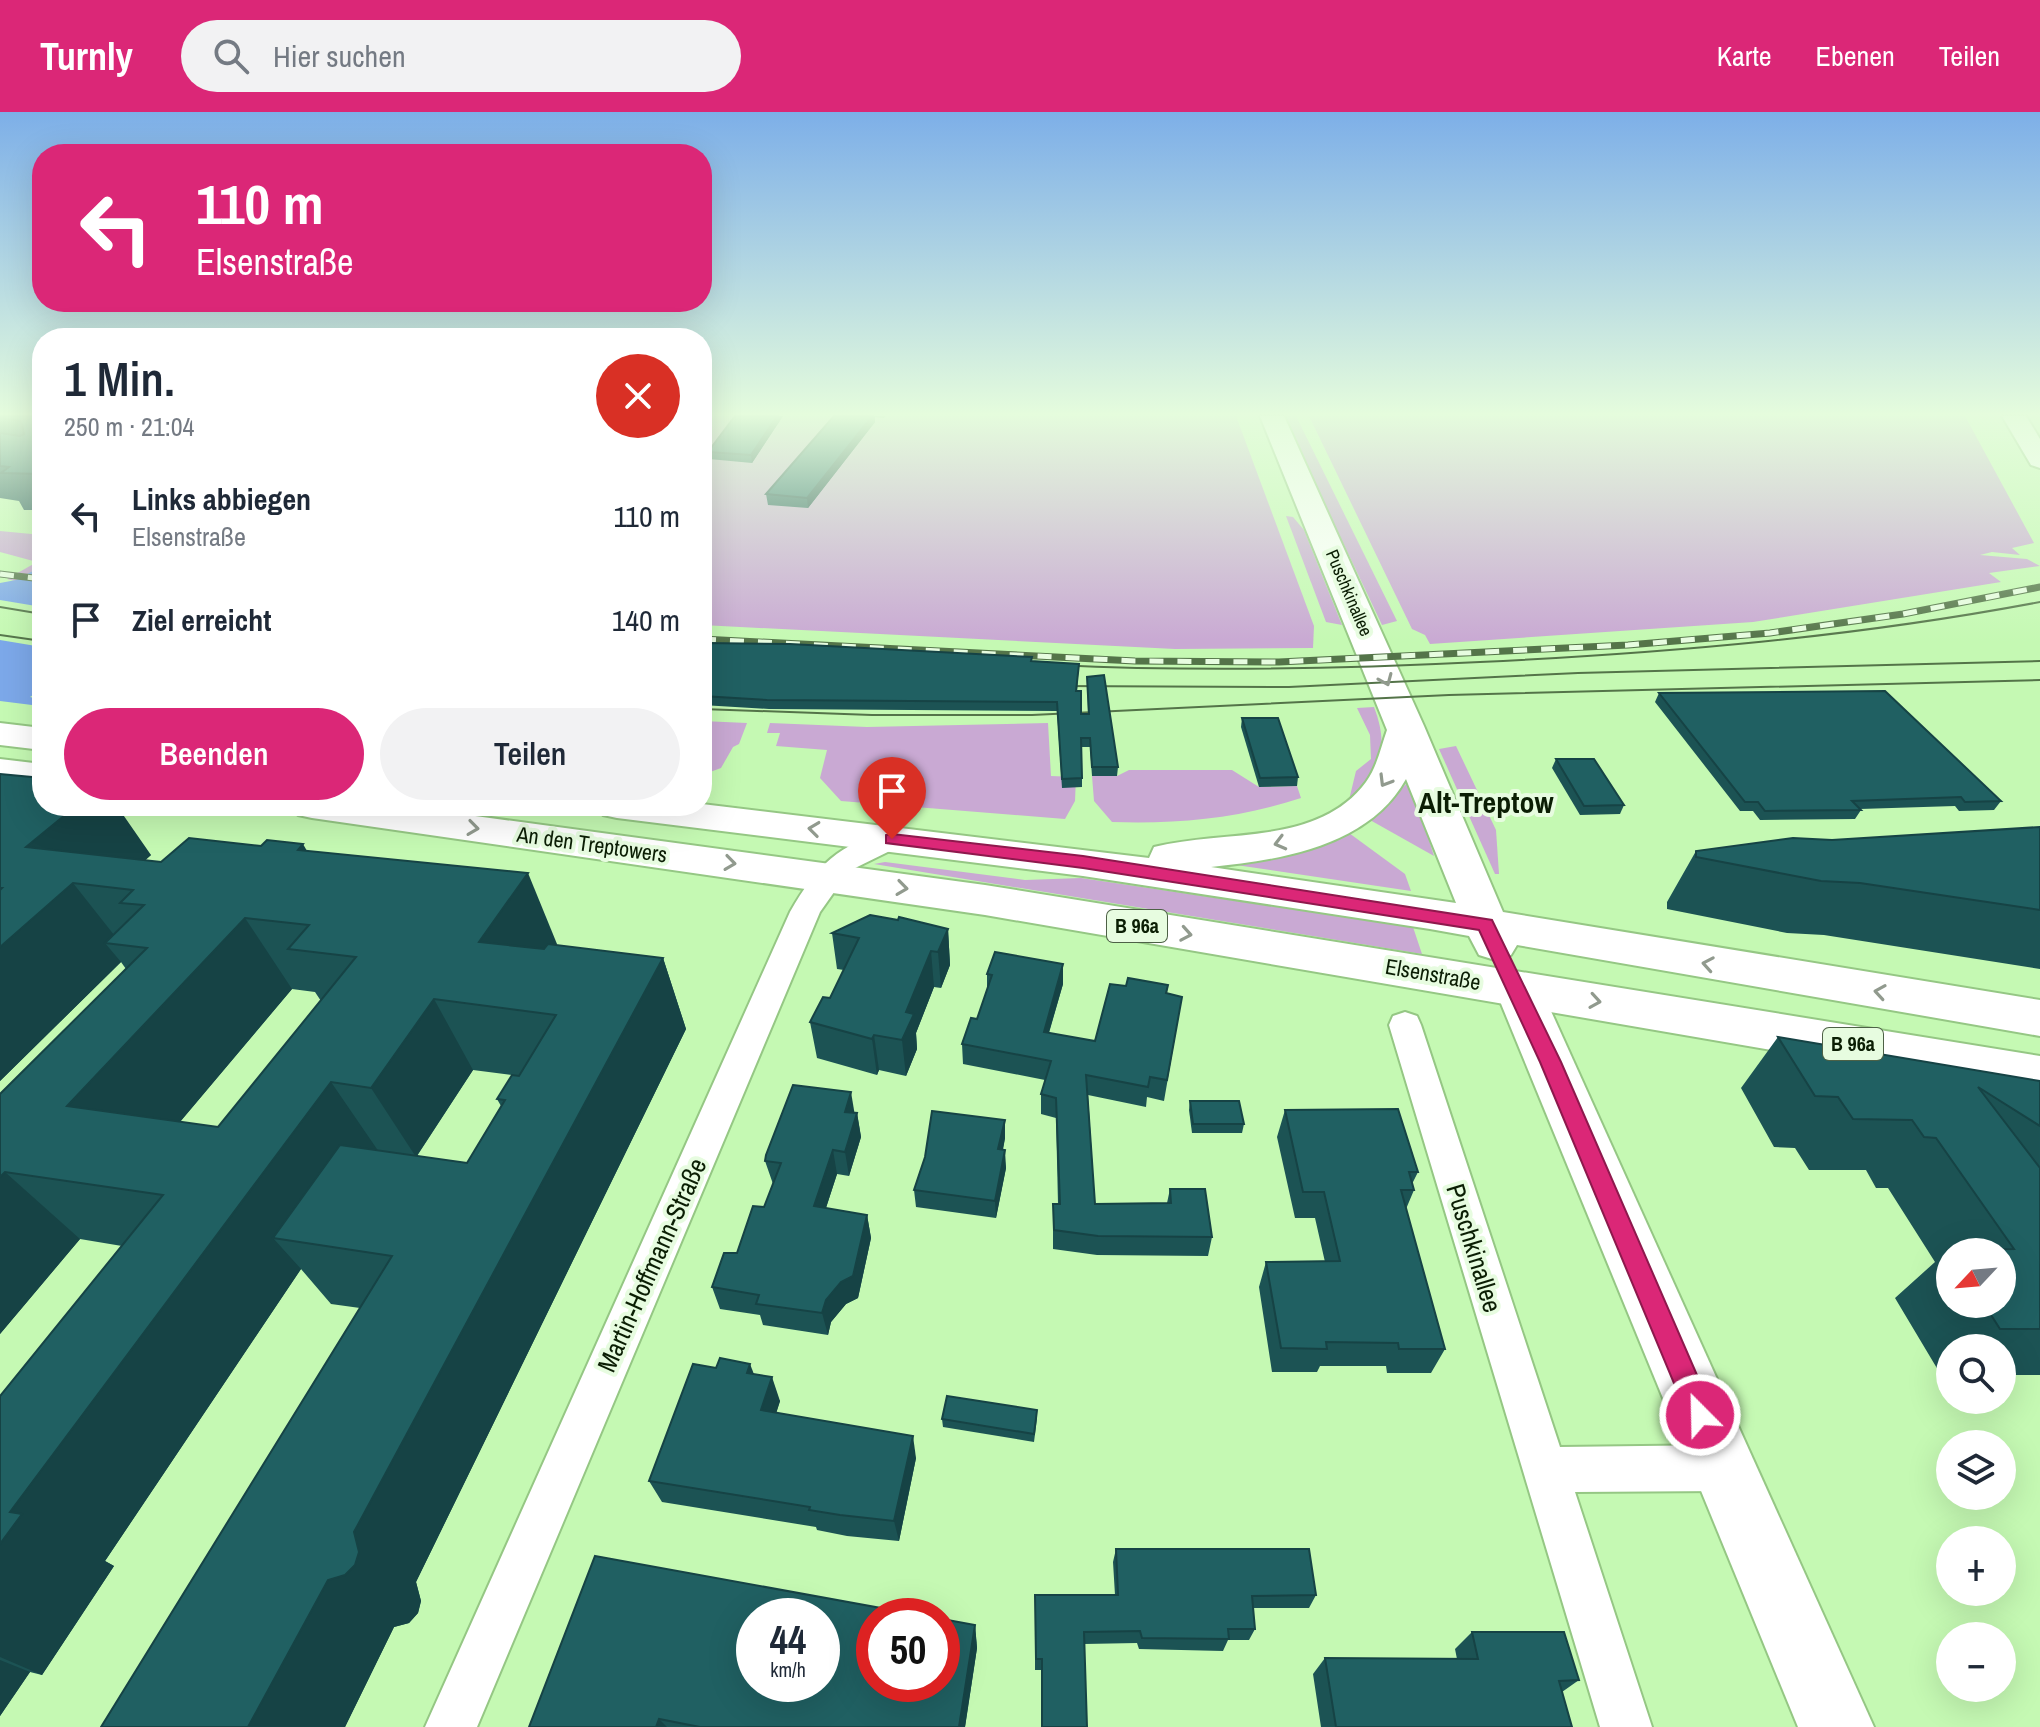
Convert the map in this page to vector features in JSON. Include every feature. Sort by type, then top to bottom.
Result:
[{"type":"main road","name":"Puschkinallee","points":[[1305,491],[1406,726],[1486,924],[1518,989],[1836,1727]]},
{"type":"main road","points":[[0,716],[32,720]]},
{"type":"main road","points":[[1083,862],[1260,849],[1342,820],[1380,792],[1393,769],[1406,726]]},
{"type":"main road","points":[[0,734],[32,738]]},
{"type":"main road","points":[[0,770],[32,774]]},
{"type":"main road","name":"An den Treptowers","points":[[385,816],[825,876]]},
{"type":"main road","name":"An den Treptowers","points":[[700,816],[892,839]]},
{"type":"main road","points":[[892,839],[1083,862],[1486,924],[2040,1018]]},
{"type":"main road","name":"Elsenstraße","points":[[825,876],[2040,1076]]},
{"type":"main road","points":[[1933,1001],[1958,1062]]},
{"type":"street","name":"Martin-Hoffmann-Straße","points":[[451,1727],[798,927],[825,876],[846,857],[892,839]]},
{"type":"street","name":"Puschkinallee","points":[[1405,1025],[1626,1727]]},
{"type":"street","points":[[1544,1470],[1723,1468]]},
{"type":"shaded area","points":[[712,491],[1264,491],[1314,626],[1313,648],[1175,649],[712,626]]},
{"type":"shaded area","points":[[1319,491],[1333,491],[1397,621],[1382,625]]},
{"type":"shaded area","points":[[1345,491],[2006,491],[2034,543],[2012,548],[2020,555],[1992,552],[1980,555],[2027,559],[2040,566],[1989,573],[2001,582],[1753,622],[1430,644],[1425,635],[1412,629]]},
{"type":"shaded area","points":[[1286,516],[1293,517],[1304,530],[1342,625],[1326,622]]},
{"type":"shaded area","points":[[0,531],[32,534],[32,561],[0,552]]},
{"type":"shaded area","points":[[32,565],[32,572],[15,581],[7,579]]},
{"type":"shaded area","points":[[1374,707],[1381,735],[1379,758],[1368,779],[1349,800],[1356,771],[1371,759],[1370,735],[1357,708]]},
{"type":"shaded area","points":[[712,721],[747,723],[739,744],[733,747],[721,768],[712,771]]},
{"type":"shaded area","points":[[770,723],[867,727],[1048,723],[1051,776],[1076,777],[1075,801],[1065,819],[841,801],[820,778],[827,750],[776,746],[780,733],[767,733]]},
{"type":"shaded area","points":[[1456,746],[1496,830],[1499,874],[1495,874],[1439,749]]},
{"type":"shaded area","points":[[1129,770],[1232,770],[1259,787],[1297,786],[1301,798],[1254,811],[1207,819],[1112,822],[1094,801],[1092,776],[1117,776]]},
{"type":"shaded area","points":[[1408,782],[1412,785],[1434,856],[1370,820]]},
{"type":"shaded area","points":[[1349,833],[1405,874],[1411,891],[1236,865],[1299,853]]},
{"type":"shaded area","points":[[885,862],[1025,880],[1081,878],[1413,927],[1422,954],[874,864]]},
{"type":"water","points":[[32,571],[32,707],[0,728],[0,583],[16,580]]},
{"type":"pier","points":[[0,600],[32,605],[32,645],[0,640]]},
{"type":"pier","points":[[0,701],[32,705],[32,711],[0,732]]},
{"type":"building","points":[[768,491],[812,491],[807,498],[766,494]]},
{"type":"building","points":[[712,643],[790,644],[1032,657],[1031,661],[1079,664],[1076,691],[1081,691],[1081,714],[1089,714],[1087,677],[1104,675],[1118,767],[1092,767],[1090,738],[1081,738],[1082,778],[1062,779],[1057,702],[767,700],[712,697]]},
{"type":"building","points":[[1885,691],[2001,801],[1965,802],[1961,797],[1852,801],[1861,810],[1765,811],[1758,802],[1745,802],[1659,693]]},
{"type":"building","points":[[1242,718],[1278,718],[1298,777],[1260,778]]},
{"type":"building","points":[[1556,759],[1594,759],[1624,805],[1584,806]]},
{"type":"building","points":[[0,774],[32,777],[32,816],[64,816],[26,847],[161,862],[189,838],[261,846],[267,840],[303,844],[298,850],[528,873],[479,942],[544,949],[548,944],[663,958],[354,1532],[359,1552],[355,1565],[345,1575],[328,1580],[248,1727],[101,1727],[392,1256],[273,1238],[340,1145],[467,1163],[505,1100],[497,1099],[512,1075],[519,1076],[556,1015],[434,999],[371,1088],[331,1082],[10,1512],[22,1514],[0,1544],[0,1396],[163,1195],[5,1172],[0,1177],[0,1094],[147,948],[105,943],[144,905],[120,903],[133,890],[73,883],[0,947]],"holes":[[[245,918],[309,925],[288,949],[356,957],[218,1127],[67,1106]]]},
{"type":"building","points":[[2040,827],[2040,910],[1860,883],[1821,881],[1696,857],[1696,851],[1793,838],[1832,840]]},
{"type":"building","points":[[870,915],[898,920],[899,917],[948,929],[938,952],[931,951],[906,1012],[914,1014],[902,1040],[874,1035],[872,1039],[810,1022],[823,997],[830,998],[859,938],[832,933]]},
{"type":"building","points":[[995,952],[1063,964],[1044,1032],[1095,1041],[1110,984],[1126,986],[1128,978],[1168,985],[1166,993],[1182,997],[1167,1080],[1150,1077],[1148,1087],[1086,1075],[1095,1204],[1171,1203],[1170,1189],[1205,1189],[1212,1237],[1098,1236],[1054,1230],[1053,1204],[1060,1204],[1056,1098],[1041,1094],[1051,1061],[962,1044],[971,1018],[977,1019],[992,975],[987,974]]},
{"type":"building","points":[[1778,1037],[2040,1081],[2040,1126],[1978,1087],[2040,1168],[2040,1329],[2000,1329],[1993,1318],[2016,1318],[2016,1238],[2006,1238],[1936,1138],[1924,1137],[1912,1120],[1853,1119],[1838,1097],[1815,1096]]},
{"type":"building","points":[[793,1085],[851,1092],[845,1112],[857,1113],[845,1152],[833,1150],[814,1206],[867,1215],[853,1276],[841,1282],[826,1300],[822,1313],[756,1304],[759,1295],[712,1287],[724,1253],[737,1253],[753,1206],[764,1207],[781,1163],[765,1161],[766,1155]]},
{"type":"building","points":[[1190,1101],[1239,1101],[1244,1124],[1193,1124]]},
{"type":"building","points":[[1398,1109],[1418,1172],[1409,1172],[1414,1190],[1401,1190],[1445,1349],[1399,1349],[1398,1343],[1326,1342],[1327,1349],[1281,1348],[1266,1262],[1340,1261],[1324,1192],[1303,1192],[1285,1110]]},
{"type":"building","points":[[932,1111],[1005,1120],[998,1149],[1005,1150],[995,1201],[914,1190],[925,1157]]},
{"type":"building","points":[[720,1358],[750,1364],[747,1373],[772,1377],[761,1410],[913,1436],[894,1521],[809,1510],[810,1507],[649,1481],[693,1364],[716,1368]]},
{"type":"building","points":[[947,1396],[1037,1410],[1034,1434],[942,1419]]},
{"type":"building","points":[[1116,1549],[1309,1549],[1316,1595],[1252,1596],[1255,1629],[1228,1629],[1229,1639],[1142,1638],[1140,1631],[1084,1632],[1087,1727],[1042,1727],[1042,1659],[1036,1659],[1035,1595],[1118,1595]]},
{"type":"building","points":[[595,1556],[826,1598],[736,1598],[736,1702],[840,1702],[840,1601],[856,1603],[856,1702],[960,1702],[960,1622],[975,1625],[959,1727],[700,1727],[659,1719],[656,1727],[529,1727]]},
{"type":"building","points":[[1472,1632],[1564,1632],[1579,1680],[1559,1681],[1572,1727],[1336,1727],[1325,1658],[1478,1659]]},
{"type":"tram line","points":[[1056,665],[1268,669],[1550,658],[1761,642],[1901,625],[2040,602]]},
{"type":"tram line","points":[[0,607],[32,612]]},
{"type":"tram line","points":[[0,635],[32,640]]},
{"type":"tram line","points":[[1057,686],[1289,687],[1578,673],[2040,661]]},
{"type":"tram line","points":[[712,709],[872,715],[1032,715],[1449,695],[2040,680]]},
{"type":"railway","points":[[0,574],[32,578]]},
{"type":"railway","points":[[712,640],[1135,661],[1279,662],[1628,645],[1770,633],[1903,614],[2040,587]]},
{"type":"district","name":"Alt-Treptow","points":[[1486,803]]},
{"type":"route","points":[[892,839],[1083,862],[1486,924],[1551,1062],[1700,1415]]}]
